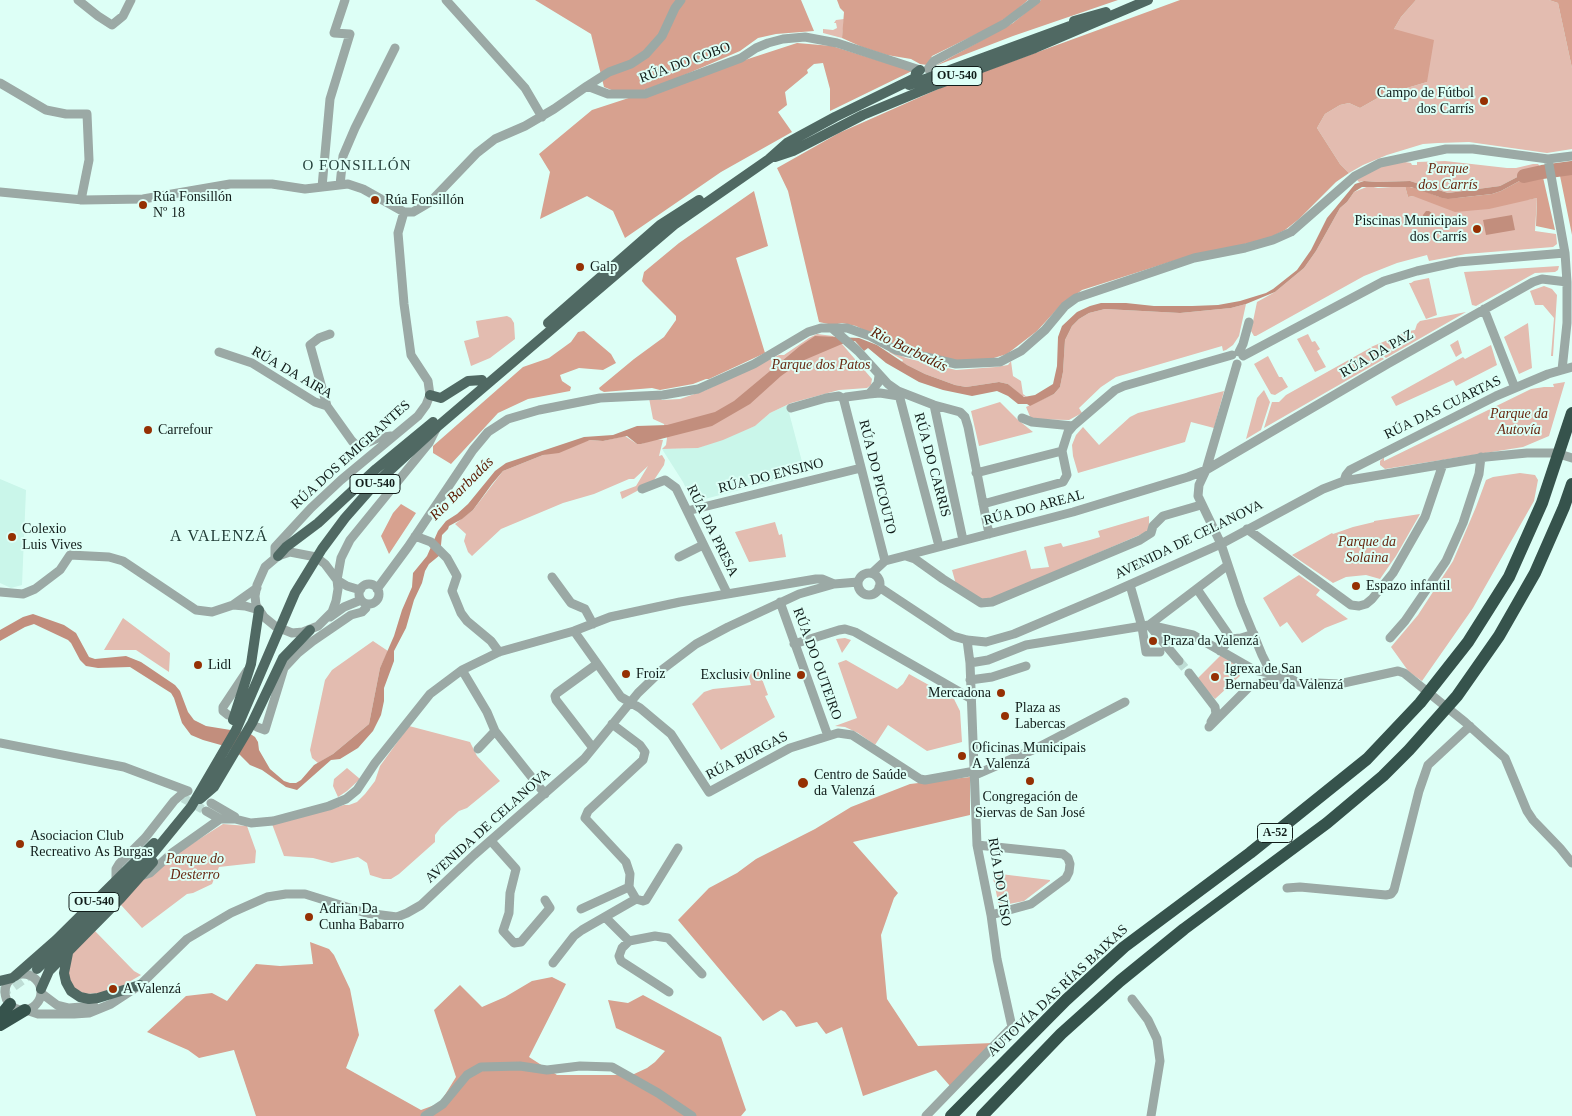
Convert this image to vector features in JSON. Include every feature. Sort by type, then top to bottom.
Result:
[{"type":"highway","name":"AUTOVÍA DAS RÍAS BAIXAS","points":[[952,1116],[1053,1014],[1124,946],[1250,853],[1367,759],[1420,703],[1468,642],[1509,576],[1542,503],[1572,412]]},
{"type":"highway","name":"A-52","points":[[982,1116],[1061,1034],[1120,981],[1184,929],[1327,823],[1383,776],[1409,750],[1457,696],[1499,636],[1535,573],[1572,484]]},
{"type":"highway","points":[[0,1016],[7,1004]]},
{"type":"highway","points":[[0,1025],[26,1010]]},
{"type":"main road","name":"OU-540","points":[[37,969],[146,862],[191,807],[236,730],[282,622],[296,593],[322,549],[345,518],[375,484],[437,427],[674,224],[769,159],[787,143],[884,94],[1110,11],[1147,0]]},
{"type":"main road","name":"OU-540","points":[[769,159],[793,151],[862,115],[930,76],[981,67],[1035,48],[1147,0]]},
{"type":"main road","points":[[430,395],[441,398],[468,381],[482,380],[499,374]]},
{"type":"main road","points":[[276,557],[318,523],[376,469],[482,380]]},
{"type":"main road","points":[[222,756],[222,744],[235,715],[249,669],[259,610]]},
{"type":"main road","points":[[191,807],[214,787],[252,723],[289,651],[310,630]]},
{"type":"main road","name":"OU-540","points":[[0,981],[14,977],[56,940],[152,845],[174,830]]},
{"type":"main road","name":"OU-540","points":[[41,991],[49,971],[121,898],[157,858],[174,830]]},
{"type":"main road","points":[[70,950],[64,973],[71,991],[80,997],[98,998],[140,985]]},
{"type":"street","points":[[78,0],[112,25],[123,16],[131,0]]},
{"type":"street","points":[[322,187],[330,99],[350,34],[334,33],[345,0]]},
{"type":"street","points":[[446,0],[525,88],[542,117]]},
{"type":"street","points":[[0,192],[81,200],[143,199],[230,184],[272,184],[305,189],[348,184],[363,189],[404,212],[413,212],[430,202],[477,153],[495,139],[542,117],[609,72],[631,64],[646,54],[662,36],[675,8],[681,0]]},
{"type":"street","points":[[930,76],[934,61],[1004,24],[1036,0]]},
{"type":"street","name":"RÚA DO COBO","points":[[587,86],[608,94],[645,94],[741,58],[768,43],[783,38],[805,37],[837,43],[930,76]]},
{"type":"street","points":[[340,185],[343,156],[395,48]]},
{"type":"street","points":[[0,83],[46,110],[66,114],[87,114],[89,160],[81,200]]},
{"type":"street","points":[[324,622],[332,612],[338,589],[336,580],[326,564],[316,557],[290,552],[276,557],[262,572],[255,596],[259,610],[268,622],[292,633],[310,630],[324,622],[344,607],[364,602],[374,602],[378,596],[377,589],[473,450],[488,432],[508,419],[538,410],[600,398],[663,395],[698,389],[754,364],[808,332],[821,328],[846,328],[870,336],[896,350],[956,364],[1000,362],[1021,351],[1045,330],[1065,306],[1076,298],[1194,258],[1245,248],[1273,240],[1291,232],[1355,176],[1380,163],[1446,149],[1473,149],[1548,159],[1572,156]]},
{"type":"street","points":[[1548,159],[1565,254],[1567,282],[1567,323],[1562,370]]},
{"type":"street","points":[[404,212],[398,234],[404,304],[411,355],[428,381],[430,395]]},
{"type":"street","points":[[983,504],[1063,482],[1068,475],[1062,451],[1068,432],[1115,390],[1206,362],[1238,357],[1384,280],[1458,262],[1565,254]]},
{"type":"street","name":"RÚA DA PAZ","points":[[1206,470],[1533,282],[1542,279],[1567,282]]},
{"type":"street","points":[[1484,309],[1515,388]]},
{"type":"street","points":[[1249,322],[1206,470],[1199,485],[1198,496],[1221,544],[1241,604],[1271,673]]},
{"type":"street","points":[[833,329],[858,351],[879,376],[898,393]]},
{"type":"street","points":[[327,406],[310,345],[319,338],[330,334]]},
{"type":"street","name":"RÚA DA AIRA","points":[[219,352],[252,362],[316,402],[327,406],[358,447],[378,438],[393,436]]},
{"type":"street","points":[[1206,362],[1218,361],[1226,363],[1232,371],[1233,379]]},
{"type":"street","name":"RÚA DAS CUARTAS","points":[[1344,481],[1350,470],[1364,462],[1515,388],[1572,368]]},
{"type":"street","points":[[869,394],[878,383],[879,376]]},
{"type":"street","points":[[791,408],[839,396],[844,399],[846,397],[869,394],[898,393],[960,412],[965,417],[968,426],[989,534]]},
{"type":"street","name":"RÚA DO CARRIS","points":[[898,393],[940,546]]},
{"type":"street","name":"RÚA DOS EMIGRANTES","points":[[276,557],[275,548],[311,508],[418,416],[430,395]]},
{"type":"street","name":"RÚA DO PICOUTO","points":[[844,399],[885,561]]},
{"type":"street","points":[[934,405],[963,540]]},
{"type":"street","points":[[1022,418],[1032,422],[1073,426]]},
{"type":"street","points":[[336,580],[341,558],[350,540],[429,443],[437,427]]},
{"type":"street","points":[[1215,440],[1215,448],[1219,453],[1225,455],[1235,453]]},
{"type":"street","points":[[976,473],[1062,451]]},
{"type":"street","name":"AVENIDA DE CELANOVA","points":[[879,586],[952,636],[986,642],[1014,634],[1130,585],[1221,544],[1323,489],[1344,481],[1481,457],[1556,453],[1572,458]]},
{"type":"street","points":[[1390,638],[1406,622],[1446,561],[1463,523],[1479,474],[1481,457]]},
{"type":"street","points":[[1247,529],[1351,605],[1366,604],[1393,573],[1425,517],[1443,464]]},
{"type":"street","name":"RÚA DO ENSINO","points":[[687,511],[862,468]]},
{"type":"street","name":"RÚA DO AREAL","points":[[885,561],[1073,512],[1188,478],[1206,470]]},
{"type":"street","name":"RÚA DA PRESA","points":[[642,489],[666,480],[676,488],[727,593]]},
{"type":"street","points":[[906,556],[916,559],[981,603],[992,602],[1140,540],[1151,533],[1153,526],[1163,516],[1201,505]]},
{"type":"street","points":[[415,536],[431,542],[446,558],[456,572],[456,580],[452,591],[461,613],[467,621],[491,641],[499,652]]},
{"type":"street","points":[[679,557],[704,545]]},
{"type":"street","points":[[0,592],[24,594],[35,589],[60,570],[70,555],[109,557],[124,561],[196,610],[212,612],[233,605],[257,588]]},
{"type":"street","points":[[872,574],[885,561]]},
{"type":"street","points":[[1145,626],[1228,565]]},
{"type":"street","points":[[863,574],[872,574],[877,577],[879,586],[875,592],[868,594],[859,589],[858,582],[863,574]]},
{"type":"street","points":[[552,577],[568,600],[575,606],[585,609],[593,624]]},
{"type":"street","points":[[141,876],[150,873],[172,852],[220,819],[235,819],[252,823],[273,821],[339,803],[357,790],[375,763],[430,694],[462,670],[499,652],[574,631],[610,617],[727,593],[816,579],[822,579],[834,584]]},
{"type":"street","points":[[336,580],[357,589],[371,585],[377,589]]},
{"type":"street","name":"AVENIDA DE CELANOVA","points":[[26,1010],[38,1014],[89,1013],[112,1004],[140,985],[187,939],[230,913],[267,897],[305,894],[366,913],[397,917],[407,913],[421,905],[584,759],[630,702],[663,669],[696,644],[780,602],[834,584],[858,582]]},
{"type":"street","points":[[1130,585],[1145,626],[1146,652],[1160,652]]},
{"type":"street","points":[[1197,588],[1224,626],[1230,639]]},
{"type":"street","points":[[261,729],[281,667],[313,640],[351,615],[362,612],[366,608],[359,592],[361,589]]},
{"type":"street","name":"RÚA DO OUTEIRO","points":[[780,602],[828,736]]},
{"type":"street","points":[[233,605],[259,610]]},
{"type":"street","points":[[1145,626],[1179,661]]},
{"type":"street","points":[[970,663],[988,660],[1026,646],[1145,626],[1193,635],[1254,670],[1271,673],[1297,682]]},
{"type":"street","points":[[794,644],[839,630],[855,632],[970,698]]},
{"type":"street","points":[[574,631],[621,697],[630,702]]},
{"type":"street","points":[[1220,651],[1230,639],[1254,634]]},
{"type":"street","name":"RÚA DO VISO","points":[[926,1116],[1012,1027],[997,959],[991,914],[977,844],[970,663],[967,640]]},
{"type":"street","points":[[593,748],[556,700],[556,696],[597,664]]},
{"type":"street","points":[[970,680],[992,677],[1026,666]]},
{"type":"street","points":[[228,715],[223,711],[222,707],[249,669]]},
{"type":"street","points":[[462,670],[487,712],[495,731],[545,794]]},
{"type":"street","points":[[1189,673],[1215,707],[1216,714],[1209,726],[1250,686],[1277,679],[1338,684],[1392,671],[1404,673],[1467,724],[1505,758],[1533,820],[1572,863]]},
{"type":"street","name":"RÚA BURGAS","points":[[630,702],[640,708],[670,734],[709,792],[790,748],[828,736]]},
{"type":"street","points":[[828,736],[838,733],[852,734],[920,779],[925,780],[975,773],[1037,748],[1125,702]]},
{"type":"street","points":[[612,724],[640,745],[645,752],[643,760],[588,811],[585,818],[626,862],[630,874],[629,887],[636,899],[646,900],[678,848]]},
{"type":"street","points":[[1287,888],[1300,887],[1391,894],[1394,890],[1419,791],[1428,765],[1467,724]]},
{"type":"street","points":[[478,749],[495,731]]},
{"type":"street","points":[[0,743],[124,766],[156,780],[179,796]]},
{"type":"street","points":[[156,780],[179,796]]},
{"type":"street","points":[[116,879],[116,869],[119,864],[145,838],[179,796]]},
{"type":"street","points":[[220,819],[209,807],[252,823]]},
{"type":"street","points":[[491,841],[516,869],[503,931],[514,944],[521,942],[550,908],[545,900]]},
{"type":"street","points":[[977,844],[1063,854],[1068,858],[1070,864],[1070,872],[1066,878],[1031,904],[991,914]]},
{"type":"street","points":[[581,909],[629,887]]},
{"type":"street","points":[[553,963],[574,936],[636,899]]},
{"type":"street","points":[[606,917],[629,941]]},
{"type":"street","points":[[669,992],[621,961],[618,956],[622,948],[629,941],[655,936],[668,938],[702,974]]},
{"type":"street","name":"OU-540","points":[[14,977],[26,974],[31,976],[36,979],[41,991],[37,1004],[26,1010]]},
{"type":"street","points":[[14,977],[6,988],[7,1004],[20,1010],[26,1010]]},
{"type":"street","name":"AVENIDA DE CELANOVA","points":[[41,991],[57,1005],[69,1008],[112,1004]]},
{"type":"street","points":[[1132,999],[1148,1020],[1158,1039],[1160,1061],[1151,1116]]},
{"type":"street","points":[[425,1116],[443,1104],[467,1075],[481,1067],[520,1066],[547,1070],[580,1066],[612,1067],[692,1116]]},
{"type":"shaded area","points":[[535,0],[801,0],[814,31],[776,34],[758,38],[740,51],[675,79],[641,91],[614,91],[604,87],[591,34]]},
{"type":"shaded area","points":[[837,0],[1028,0],[995,25],[932,56],[927,65],[920,64],[911,59],[887,55],[842,38],[844,12]]},
{"type":"shaded area","points":[[1041,0],[1118,0],[1013,36],[935,66],[1013,23]]},
{"type":"shaded area","points":[[1180,0],[1416,0],[1401,17],[1394,29],[1434,40],[1427,82],[1383,95],[1360,108],[1349,103],[1340,105],[1325,114],[1317,128],[1340,164],[1349,173],[1336,182],[1299,219],[1285,230],[1271,237],[1230,248],[1195,254],[1082,290],[1059,307],[1037,331],[1007,354],[984,361],[957,361],[889,343],[856,326],[819,322],[788,191],[777,168],[839,133],[945,86]]},
{"type":"shaded area","points":[[1549,0],[1572,0],[1572,68],[1558,3]]},
{"type":"shaded area","points":[[797,43],[832,46],[912,71],[830,111],[830,89],[823,63],[814,64],[807,70],[808,73],[785,92],[787,105],[778,112],[792,132],[721,172],[625,238],[613,211],[587,196],[540,219],[550,172],[539,154],[592,110]]},
{"type":"shaded area","points":[[1572,163],[1572,235],[1558,166]]},
{"type":"shaded area","points":[[1542,169],[1542,173],[1525,178],[1492,194],[1448,199],[1411,187],[1362,187],[1354,192],[1340,208],[1316,251],[1304,268],[1275,292],[1246,304],[1231,308],[1180,313],[1105,309],[1089,313],[1072,326],[1065,340],[1060,387],[1054,394],[1030,406],[1018,404],[1008,396],[997,391],[972,396],[943,390],[919,382],[886,363],[868,348],[864,351],[855,341],[842,344],[802,361],[781,376],[750,404],[712,426],[641,444],[637,444],[627,436],[603,441],[590,440],[559,453],[543,455],[503,471],[473,510],[449,526],[442,535],[440,555],[429,564],[425,571],[406,628],[394,651],[394,661],[384,688],[381,715],[373,731],[358,748],[340,759],[331,760],[297,790],[286,787],[262,770],[250,765],[228,747],[191,735],[182,723],[171,693],[130,667],[98,668],[86,666],[80,660],[68,640],[34,624],[0,641],[0,630],[23,617],[33,614],[64,625],[76,633],[89,657],[95,659],[126,656],[141,662],[175,685],[180,691],[188,712],[194,720],[206,726],[249,733],[255,737],[259,750],[270,769],[284,781],[296,783],[314,765],[333,754],[369,724],[380,668],[412,587],[413,573],[427,556],[438,531],[446,521],[468,504],[495,471],[506,463],[584,437],[613,435],[637,426],[667,425],[715,412],[734,401],[800,346],[815,336],[859,338],[877,345],[907,365],[925,374],[955,385],[966,387],[999,382],[1008,384],[1024,397],[1035,395],[1053,384],[1057,366],[1058,337],[1062,326],[1077,312],[1101,303],[1154,306],[1218,305],[1266,293],[1297,270],[1311,250],[1327,218],[1355,184],[1364,181],[1410,181],[1448,193],[1500,186],[1525,173]]},
{"type":"shaded area","points":[[1542,173],[1555,230],[1536,226],[1537,198],[1489,209],[1455,212],[1413,196],[1408,197],[1405,186],[1448,199],[1492,194],[1525,178]]},
{"type":"shaded area","points":[[754,191],[768,246],[736,258],[765,353],[709,379],[693,384],[660,390],[652,388],[604,392],[600,390],[599,388],[634,359],[664,337],[676,320],[676,316],[642,281],[644,272],[679,243]]},
{"type":"shaded area","points":[[1426,211],[1433,214],[1431,225],[1427,224],[1424,219],[1423,215]]},
{"type":"shaded area","points":[[1512,215],[1515,230],[1486,235],[1483,220]]},
{"type":"shaded area","points":[[584,331],[611,354],[616,363],[603,370],[579,368],[560,375],[562,381],[571,387],[570,391],[528,399],[498,413],[451,464],[433,453],[433,446],[523,367],[549,358],[571,342],[578,332]]},
{"type":"shaded area","points":[[787,405],[805,473],[697,501],[691,499],[683,482],[662,449],[698,448],[755,426],[770,413]]},
{"type":"shaded area","name":"Colexio Luis Vives","points":[[0,479],[26,490],[22,585],[11,588],[0,583]]},
{"type":"shaded area","points":[[401,504],[416,513],[389,554],[381,536],[393,513]]},
{"type":"shaded area","points":[[970,777],[970,815],[853,842],[898,893],[894,898],[881,935],[887,999],[918,1046],[993,1043],[950,1086],[936,1070],[863,1096],[842,1027],[826,1034],[817,1022],[796,1027],[785,1012],[781,1010],[763,1021],[678,920],[709,888],[737,873],[756,859],[815,829],[851,807],[910,784]]},
{"type":"shaded area","points":[[310,942],[329,949],[334,955],[350,989],[359,1035],[346,1068],[421,1110],[440,1103],[456,1077],[434,1010],[460,985],[482,1007],[505,997],[532,981],[552,977],[566,984],[529,1057],[557,1075],[632,1075],[647,1068],[665,1051],[616,1028],[608,1000],[628,1003],[643,995],[721,1037],[746,1110],[741,1116],[256,1116],[234,1050],[199,1058],[188,1050],[147,1032],[186,996],[212,993],[227,1001],[256,964],[280,966],[313,964]]},
{"type":"green space","points":[[1416,0],[1549,0],[1558,3],[1572,68],[1572,149],[1547,153],[1469,142],[1423,144],[1387,155],[1349,173],[1340,164],[1317,128],[1325,114],[1340,105],[1349,103],[1360,108],[1383,95],[1427,82],[1394,29],[1401,17]]},
{"type":"green space","points":[[844,19],[842,38],[823,33],[823,29],[833,30],[837,28],[836,23],[834,23],[836,20]]},
{"type":"green space","name":"Parque dos Carrís","points":[[1445,161],[1507,168],[1538,164],[1542,169],[1525,173],[1500,186],[1448,193],[1410,181],[1359,182],[1355,178],[1383,164],[1405,162],[1417,165],[1417,162]]},
{"type":"green space","points":[[1369,186],[1378,188],[1405,186],[1408,197],[1527,200],[1537,198],[1535,231],[1556,234],[1557,244],[1553,247],[1466,254],[1429,261],[1427,255],[1397,263],[1364,276],[1254,336],[1251,331],[1257,302],[1275,292],[1304,268],[1316,251],[1340,208],[1354,192]]},
{"type":"green space","points":[[1559,266],[1555,272],[1535,273],[1476,306],[1472,305],[1464,272]]},
{"type":"green space","points":[[1429,278],[1437,315],[1426,319],[1409,283]]},
{"type":"green space","points":[[1544,286],[1552,289],[1557,295],[1553,356],[1551,356],[1554,318],[1543,305],[1535,305],[1530,291]]},
{"type":"green space","points":[[1246,304],[1239,336],[1233,345],[1226,350],[1223,351],[1222,346],[1116,377],[1101,387],[1079,408],[1082,413],[1069,420],[1031,419],[1026,407],[1054,394],[1060,387],[1065,340],[1072,326],[1089,313],[1105,309],[1180,313],[1231,308]]},
{"type":"green space","points":[[1466,312],[1386,358],[1371,347],[1415,330],[1420,321]]},
{"type":"green space","points":[[507,316],[514,323],[515,339],[490,358],[471,366],[464,341],[479,337],[476,321]]},
{"type":"green space","points":[[1528,323],[1532,368],[1519,374],[1504,337]]},
{"type":"green space","name":"Parque dos Patos","points":[[817,334],[833,336],[842,344],[872,379],[871,385],[867,388],[839,390],[791,403],[770,413],[755,426],[723,440],[698,448],[662,449],[666,445],[667,438],[664,424],[653,419],[649,398],[660,398],[662,400],[680,399],[706,390],[779,355],[784,355]]},
{"type":"green space","points":[[1308,334],[1312,342],[1315,341],[1320,349],[1317,351],[1326,367],[1315,372],[1297,339]]},
{"type":"green space","points":[[1458,340],[1462,353],[1456,357],[1450,345]]},
{"type":"green space","points":[[1491,345],[1497,365],[1456,386],[1453,380],[1396,406],[1391,397],[1463,357],[1465,359]]},
{"type":"green space","points":[[1370,348],[1384,359],[1264,428],[1272,402],[1279,402],[1286,395]]},
{"type":"green space","points":[[890,351],[906,358],[956,370],[996,367],[1008,365],[1011,361],[1013,376],[1021,381],[1023,394],[1027,397],[1022,396],[1008,384],[999,382],[966,387],[955,385],[907,365]]},
{"type":"green space","points":[[1268,356],[1279,377],[1282,377],[1288,387],[1275,395],[1271,394],[1254,364]]},
{"type":"green space","name":"Parque da Autovía","points":[[1565,382],[1549,436],[1523,447],[1385,469],[1380,465],[1380,461],[1384,457],[1384,461],[1531,389],[1554,387],[1553,384]]},
{"type":"green space","points":[[1264,390],[1270,402],[1261,430],[1246,439],[1257,398]]},
{"type":"green space","points":[[1224,391],[1214,428],[1191,422],[1185,442],[1078,473],[1072,445],[1076,435],[1083,427],[1099,445],[1130,417],[1138,413]]},
{"type":"green space","points":[[1000,402],[1033,432],[979,446],[971,411]]},
{"type":"green space","points":[[625,436],[637,444],[655,439],[663,440],[659,456],[662,455],[665,460],[664,465],[652,483],[622,499],[620,492],[636,486],[648,466],[634,479],[629,479],[594,494],[563,503],[501,529],[472,556],[468,552],[464,541],[466,534],[455,524],[473,510],[503,471],[583,442],[590,440],[603,441]]},
{"type":"green space","points":[[1520,473],[1535,475],[1538,480],[1534,501],[1473,608],[1422,681],[1409,672],[1391,647],[1418,615],[1453,561],[1486,480],[1493,477]]},
{"type":"green space","name":"Parque da Solaina","points":[[1420,514],[1396,556],[1380,579],[1366,575],[1346,577],[1333,583],[1292,555],[1332,533],[1374,521]]},
{"type":"green space","points":[[1149,516],[1149,531],[981,603],[957,588],[952,570],[1026,550],[1031,569],[1049,567],[1044,547],[1061,543],[1063,547],[1090,540],[1100,537],[1098,531]]},
{"type":"green space","points":[[775,522],[779,535],[782,534],[786,557],[749,562],[735,532]]},
{"type":"green space","points":[[1299,575],[1320,590],[1316,595],[1348,619],[1325,628],[1302,643],[1287,622],[1280,627],[1263,598]]},
{"type":"green space","points":[[123,618],[170,653],[169,672],[136,650],[104,650]]},
{"type":"green space","points":[[845,638],[851,640],[842,653],[836,639]]},
{"type":"green space","points":[[373,641],[388,651],[380,668],[369,724],[333,754],[318,763],[312,758],[310,750],[325,680],[332,670]]},
{"type":"green space","points":[[1221,655],[1243,668],[1239,673],[1240,676],[1215,699],[1197,679]]},
{"type":"green space","points":[[846,660],[897,689],[903,684],[909,674],[954,699],[960,711],[962,742],[927,751],[888,725],[875,745],[858,733],[845,727],[835,726],[857,718],[838,663]]},
{"type":"green space","points":[[759,671],[768,695],[765,696],[775,717],[721,750],[692,704],[704,692],[713,689],[751,685],[748,674]]},
{"type":"green space","points":[[409,726],[470,742],[477,756],[500,781],[467,808],[459,811],[441,827],[435,835],[435,842],[391,879],[370,875],[367,863],[358,857],[332,863],[313,858],[284,856],[272,824],[357,802],[375,781],[380,766]]},
{"type":"green space","points":[[347,768],[360,779],[338,797],[333,786],[334,779]]},
{"type":"green space","name":"Parque do Desterro","points":[[223,824],[247,826],[256,851],[255,863],[219,867],[212,884],[187,894],[142,928],[121,905],[139,882],[182,850]]},
{"type":"green space","points":[[992,873],[1050,881],[1024,901],[999,906]]},
{"type":"green space","points":[[95,931],[134,971],[141,975],[122,986],[102,993],[85,994],[74,988],[67,974],[71,954]]},
{"type":"waterway","name":"Rio Barbadás","points":[[1524,176],[1572,168]]},
{"type":"tunnel","points":[[1179,661],[1189,673]]},
{"type":"tunnel","points":[[183,798],[206,811]]},
{"type":"tunnel","points":[[0,992],[11,988],[37,969]]},
{"type":"place","name":"Campo de Fútbol dos Carrís","points":[[1484,101]]},
{"type":"place","name":"Rúa Fonsillón","points":[[375,200]]},
{"type":"place","name":"Rúa Fonsillón Nº 18","points":[[143,205]]},
{"type":"place","name":"Piscinas Municipais dos Carrís","points":[[1477,229]]},
{"type":"place","name":"Galp","points":[[580,267]]},
{"type":"place","name":"Carrefour","points":[[148,430]]},
{"type":"place","name":"Colexio Luis Vives","points":[[12,537]]},
{"type":"place","name":"Espazo infantil","points":[[1356,586]]},
{"type":"place","name":"Praza da Valenzá","points":[[1153,641]]},
{"type":"place","name":"Lidl","points":[[198,665]]},
{"type":"place","name":"Froiz","points":[[626,674]]},
{"type":"place","name":"Exclusiv Online","points":[[801,675]]},
{"type":"place","name":"Igrexa de San Bernabeu da Valenzá","points":[[1215,677]]},
{"type":"place","name":"Mercadona","points":[[1001,693]]},
{"type":"place","name":"Plaza as Labercas","points":[[1005,716]]},
{"type":"place","name":"Oficinas Municipais A Valenzá","points":[[962,756]]},
{"type":"place","name":"Congregación de Siervas de San José","points":[[1030,781]]},
{"type":"place","name":"Centro de Saúde da Valenzá","points":[[803,783]]},
{"type":"place","name":"Asociacion Club Recreativo As Burgas","points":[[20,844]]},
{"type":"place","name":"Adrian Da Cunha Babarro","points":[[309,917]]},
{"type":"place","name":"A Valenzá","points":[[113,989]]},
{"type":"district","name":"O FONSILLÓN","points":[[357,166]]},
{"type":"district","name":"A VALENZÁ","points":[[219,537]]}]
